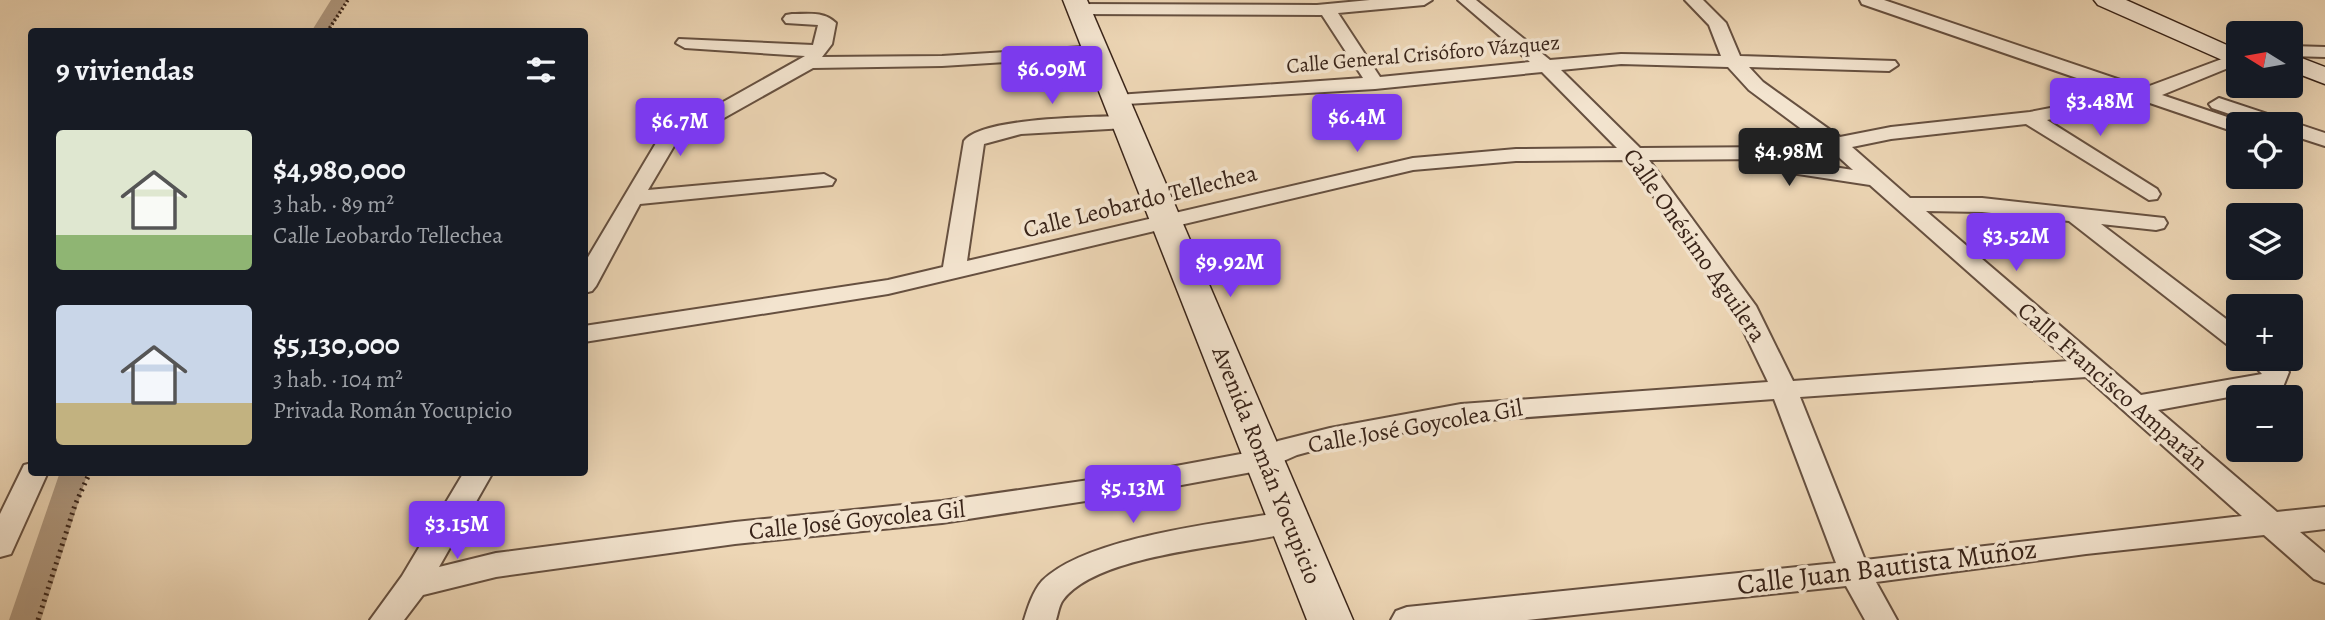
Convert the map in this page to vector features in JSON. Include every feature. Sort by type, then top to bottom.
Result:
[{"type":"street","points":[[1077,4],[1328,10],[1424,0]]},
{"type":"street","name":"Calle Onésimo Aguilera","points":[[1466,0],[1546,66],[1634,154],[1754,322],[1784,388],[1855,573],[1881,620]]},
{"type":"street","name":"Calle Francisco Amparán","points":[[1693,0],[1717,23],[1732,60],[1770,97],[1837,145],[2325,571]]},
{"type":"street","points":[[1868,0],[2156,92],[2232,112]]},
{"type":"street","points":[[1910,0],[2156,92],[2226,122]]},
{"type":"street","points":[[2106,0],[2226,49]]},
{"type":"street","points":[[2149,0],[2226,47]]},
{"type":"street","name":"Avenida Román Yocupicio","points":[[1077,4],[1099,51],[1330,620]]},
{"type":"street","points":[[1328,10],[1375,83]]},
{"type":"street","points":[[588,279],[666,142],[816,53],[826,22],[792,19]]},
{"type":"street","points":[[685,43],[816,53],[844,62],[930,62],[1099,51]]},
{"type":"street","points":[[2303,51],[2325,52]]},
{"type":"street","name":"Calle General Crisóforo Vázquez","points":[[954,272],[974,141],[978,136],[1003,130],[1122,111],[1621,59],[1889,65]]},
{"type":"street","name":"Calle Leobardo Tellechea","points":[[588,333],[828,298],[954,272],[1413,164],[1516,155],[1793,153],[1901,131],[2030,118],[2156,92],[2226,60]]},
{"type":"street","points":[[2303,67],[2325,76]]},
{"type":"street","points":[[2303,84],[2325,92]]},
{"type":"street","points":[[2030,118],[2148,194]]},
{"type":"street","points":[[2303,132],[2325,140]]},
{"type":"street","points":[[2303,148],[2325,155]]},
{"type":"street","name":"Calle Leobardo Tellechea","points":[[1712,155],[1873,179]]},
{"type":"street","points":[[632,198],[824,180]]},
{"type":"street","points":[[1902,204],[1968,204],[2156,223]]},
{"type":"street","points":[[2077,216],[2226,331]]},
{"type":"street","name":"Calle José Goycolea Gil","points":[[413,585],[496,565],[736,533],[942,512],[1138,483],[1263,460],[1330,437],[1461,413],[1784,388],[1968,380],[2092,368]]},
{"type":"street","points":[[2135,405],[2274,381],[2277,377],[2275,371]]},
{"type":"street","points":[[0,546],[32,476]]},
{"type":"street","points":[[386,620],[413,585],[477,476]]},
{"type":"street","name":"Calle Juan Bautista Muñoz","points":[[1407,620],[1855,573],[2086,543],[2325,519]]},
{"type":"street","points":[[1040,620],[1054,589],[1108,559],[1290,522]]},
{"type":"path","points":[[330,28],[348,0]]},
{"type":"path","points":[[38,620],[75,505],[88,476]]},
{"type":"waterway","points":[[322,28],[339,0]]},
{"type":"waterway","points":[[25,620],[73,476]]}]
